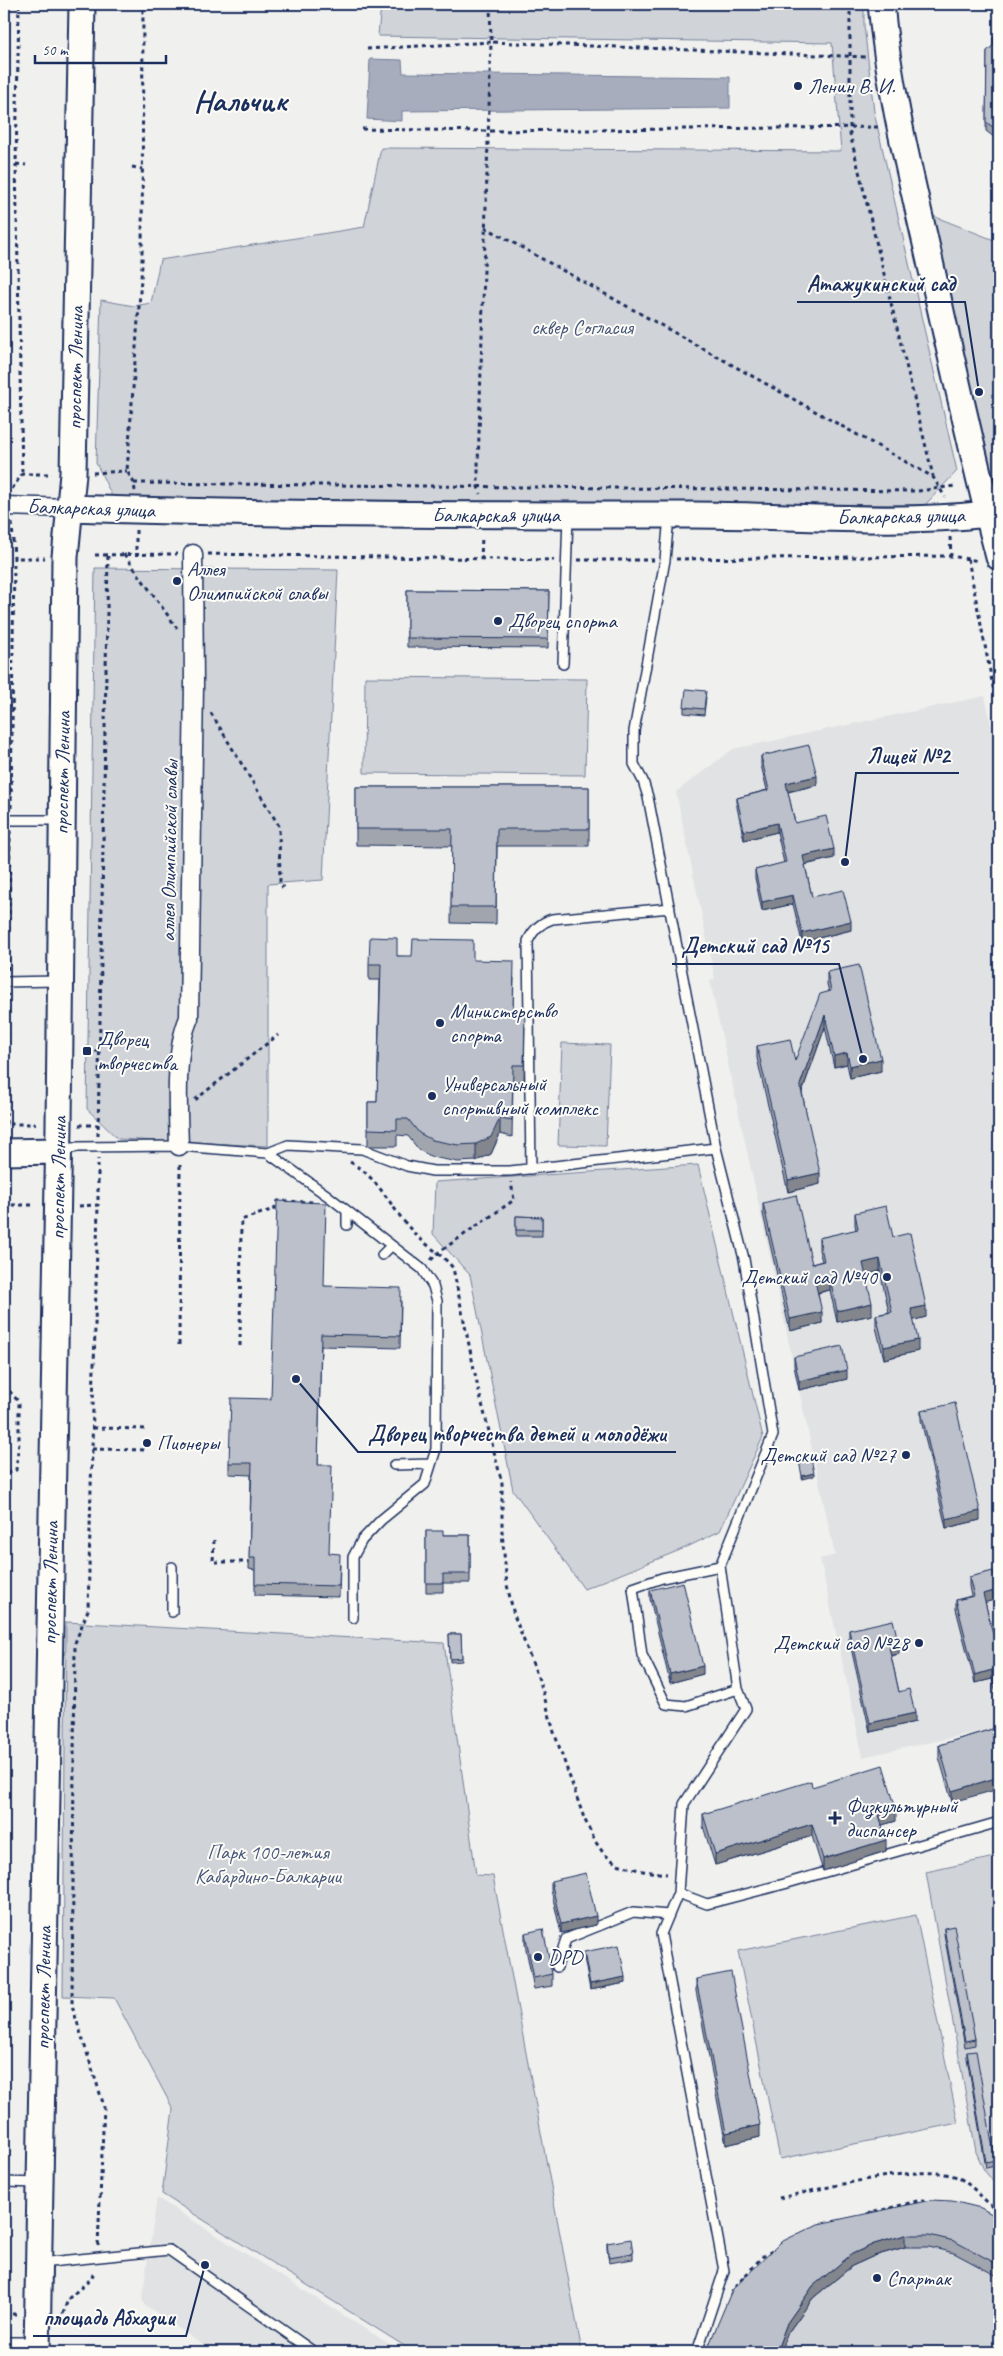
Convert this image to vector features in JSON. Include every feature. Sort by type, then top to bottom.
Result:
[{"type":"main road","name":"проспект Ленина","points":[[37,2347],[61,981],[61,820],[65,557],[73,464],[82,4]]},
{"type":"main road","points":[[881,4],[887,58],[899,127],[994,512],[990,559]]},
{"type":"main road","name":"Балкарская улица","points":[[70,508],[285,514],[751,515],[909,520],[994,512]]},
{"type":"main road","points":[[4,1152],[58,1151]]},
{"type":"street","name":"Балкарская улица","points":[[9,506],[70,508]]},
{"type":"street","name":"аллея Олимпийской славы","points":[[180,1146],[178,1113],[182,1034],[189,1018],[194,685],[193,554]]},
{"type":"lane","points":[[563,664],[568,560],[568,515]]},
{"type":"lane","points":[[670,515],[665,560],[634,731],[634,764],[643,781],[648,798],[716,1148],[744,1259],[773,1434],[720,1566],[738,1689],[746,1709],[684,1804],[678,1893],[661,1934],[724,2272],[697,2352]]},
{"type":"lane","points":[[7,820],[61,820]]},
{"type":"lane","points":[[532,1169],[528,941],[532,932],[540,924],[552,919],[670,908]]},
{"type":"lane","points":[[6,982],[61,981]]},
{"type":"lane","points":[[58,1151],[78,1147],[180,1146],[268,1153],[288,1146],[342,1148],[362,1149],[407,1166],[433,1171],[510,1171],[716,1148]]},
{"type":"lane","points":[[268,1153],[347,1210],[422,1269],[433,1286],[438,1301],[436,1449],[425,1484],[381,1520],[362,1540],[353,1557],[353,1618]]},
{"type":"lane","points":[[347,1210],[347,1225]]},
{"type":"lane","points":[[382,1255],[391,1246]]},
{"type":"lane","points":[[394,1465],[431,1464]]},
{"type":"lane","points":[[720,1566],[662,1578],[633,1588],[642,1655],[666,1704],[686,1706],[738,1689]]},
{"type":"lane","points":[[172,1567],[172,1612]]},
{"type":"lane","points":[[678,1893],[707,1904],[784,1884],[999,1822]]},
{"type":"lane","points":[[556,1967],[566,1939],[633,1912],[669,1915]]},
{"type":"lane","points":[[4,2182],[40,2182]]},
{"type":"lane","points":[[39,2263],[169,2250],[314,2352]]},
{"type":"lane","points":[[4,2342],[37,2347]]},
{"type":"path","points":[[4,1128],[6,1124],[7,820],[14,558],[9,506],[22,474],[16,164],[19,4]]},
{"type":"path","points":[[135,494],[134,482],[127,471],[142,265],[143,4]]},
{"type":"path","points":[[478,486],[491,42],[490,4]]},
{"type":"path","points":[[850,4],[850,134],[933,477],[940,489]]},
{"type":"path","points":[[367,49],[491,42],[887,58]]},
{"type":"path","points":[[362,129],[487,131],[899,127]]},
{"type":"path","points":[[16,164],[26,165]]},
{"type":"path","points":[[132,167],[142,169]]},
{"type":"path","points":[[485,227],[933,477]]},
{"type":"path","points":[[88,473],[127,471]]},
{"type":"path","points":[[22,474],[54,474]]},
{"type":"path","points":[[134,482],[940,489],[955,486]]},
{"type":"path","points":[[136,527],[136,553]]},
{"type":"path","points":[[481,560],[482,535]]},
{"type":"path","points":[[950,535],[951,556]]},
{"type":"path","points":[[265,549],[266,556]]},
{"type":"path","points":[[124,553],[194,654]]},
{"type":"path","points":[[95,555],[136,553],[481,560],[665,560],[951,556],[968,559],[990,559]]},
{"type":"path","points":[[98,1139],[108,554]]},
{"type":"path","points":[[14,558],[48,558]]},
{"type":"path","points":[[968,559],[999,717]]},
{"type":"path","points":[[194,685],[279,826],[280,882],[282,888]]},
{"type":"path","points":[[178,1113],[278,1036]]},
{"type":"path","points":[[87,1050],[99,1051]]},
{"type":"path","points":[[6,1124],[36,1124]]},
{"type":"path","points":[[79,1125],[98,1125]]},
{"type":"path","points":[[179,1345],[180,1146]]},
{"type":"path","points":[[342,1148],[348,1160],[365,1170],[415,1234],[439,1252],[453,1268],[478,1388],[502,1483],[504,1562],[514,1615],[541,1685],[554,1732],[584,1818],[604,1854],[617,1864],[644,1871],[679,1875]]},
{"type":"path","points":[[63,2314],[68,2299],[92,2278],[97,2258],[104,2106],[72,2006],[75,1643],[88,1610],[98,1156]]},
{"type":"path","points":[[422,1269],[439,1252],[514,1200],[510,1171]]},
{"type":"path","points":[[240,1346],[241,1220],[274,1209],[278,1201],[320,1202]]},
{"type":"path","points":[[4,1205],[36,1205]]},
{"type":"path","points":[[79,1206],[98,1205]]},
{"type":"path","points":[[4,1385],[19,1402],[16,1470],[4,1475]]},
{"type":"path","points":[[93,1428],[149,1429]]},
{"type":"path","points":[[92,1449],[148,1450]]},
{"type":"path","points":[[213,1562],[214,1540]]},
{"type":"path","points":[[207,1562],[253,1563],[253,1553]]},
{"type":"path","points":[[779,2198],[897,2175],[929,2172],[959,2178],[999,2213]]},
{"type":"path","points":[[863,2215],[921,2200],[939,2201]]},
{"type":"path","points":[[730,2294],[762,2258],[778,2248]]},
{"type":"path","points":[[4,2314],[17,2314]]},
{"type":"shaded area","points":[[985,696],[999,763],[999,1727],[863,1757],[820,1559],[835,1555],[710,981],[715,979],[676,792],[733,749]]},
{"type":"shaded area","points":[[157,2198],[402,2352],[213,2352],[145,2305],[142,2299]]},
{"type":"green space","name":"сквер Согласия","points":[[381,4],[864,4],[864,25],[874,112],[957,471],[925,505],[113,498],[96,463],[101,300],[134,306],[151,303],[160,260],[364,227],[381,148],[841,151],[832,43],[378,36]]},
{"type":"green space","points":[[918,210],[999,242],[999,557]]},
{"type":"green space","points":[[95,568],[338,570],[323,880],[268,884],[268,1146],[118,1139],[87,1109]]},
{"type":"green space","points":[[365,677],[587,679],[585,775],[364,773]]},
{"type":"green space","points":[[562,1043],[610,1045],[606,1146],[558,1145]]},
{"type":"green space","points":[[698,1165],[763,1437],[720,1531],[685,1548],[584,1589],[513,1490],[470,1275],[433,1234],[435,1182]]},
{"type":"green space","name":"Парк 100-летия Кабардино-Балкарии","points":[[66,1622],[444,1643],[476,1875],[493,1876],[582,2352],[414,2352],[162,2194],[173,2109],[114,1998],[63,1996]]},
{"type":"green space","points":[[999,1856],[999,2189],[984,2170],[976,2152],[926,1872]]},
{"type":"green space","points":[[916,1915],[958,2123],[780,2159],[738,1951]]},
{"type":"green space","name":"Спартак","points":[[999,2230],[999,2352],[711,2352],[764,2269]]},
{"type":"water","points":[[370,59],[402,60],[403,73],[730,77],[730,108],[402,111],[402,121],[367,119]]},
{"type":"building","points":[[999,34],[999,136],[994,133],[994,128],[986,122],[987,51],[994,45],[993,38]]},
{"type":"building","points":[[407,590],[549,591],[548,639],[407,638]]},
{"type":"building","points":[[686,689],[706,691],[704,709],[684,707]]},
{"type":"building","points":[[809,745],[817,776],[786,783],[795,823],[826,816],[834,849],[803,856],[812,897],[843,890],[851,921],[802,933],[793,895],[762,902],[755,870],[786,862],[777,823],[744,831],[737,798],[769,790],[761,756]]},
{"type":"building","points":[[356,787],[589,787],[589,829],[497,829],[496,907],[451,907],[452,829],[356,829]]},
{"type":"building","points":[[370,937],[397,938],[397,956],[412,956],[413,939],[473,940],[473,960],[514,961],[513,1010],[525,1010],[524,1065],[513,1065],[512,1120],[500,1118],[491,1137],[476,1144],[458,1145],[432,1140],[419,1133],[408,1119],[397,1119],[397,1130],[368,1129],[368,1102],[377,1102],[381,964],[369,964]]},
{"type":"building","points":[[859,965],[881,1059],[850,1066],[847,1053],[834,1056],[825,1015],[800,1085],[820,1173],[788,1180],[757,1046],[790,1039],[795,1061],[820,994],[831,991],[827,972]]},
{"type":"building","points":[[796,1195],[812,1264],[824,1261],[819,1238],[858,1229],[855,1213],[886,1206],[893,1237],[910,1233],[926,1306],[911,1309],[918,1340],[884,1347],[876,1315],[892,1312],[880,1259],[863,1263],[872,1303],[837,1311],[830,1278],[815,1281],[822,1312],[790,1319],[763,1203]]},
{"type":"building","points":[[277,1201],[326,1203],[324,1286],[401,1288],[400,1336],[321,1334],[318,1465],[332,1465],[329,1553],[340,1554],[339,1586],[255,1584],[255,1558],[249,1558],[252,1463],[229,1463],[231,1398],[271,1399]]},
{"type":"building","points":[[516,1216],[542,1217],[542,1230],[516,1230]]},
{"type":"building","points":[[842,1346],[847,1370],[799,1381],[794,1357]]},
{"type":"building","points":[[955,1403],[980,1511],[946,1519],[921,1411]]},
{"type":"building","points":[[811,1458],[814,1473],[802,1476],[799,1461]]},
{"type":"building","points":[[426,1531],[443,1531],[443,1535],[470,1535],[470,1574],[443,1574],[443,1583],[426,1583]]},
{"type":"building","points":[[993,1571],[998,1590],[983,1594],[999,1658],[999,1689],[992,1670],[975,1675],[956,1600],[974,1596],[969,1577]]},
{"type":"building","points":[[683,1582],[703,1666],[670,1674],[650,1590]]},
{"type":"building","points":[[893,1620],[899,1645],[889,1647],[899,1692],[909,1689],[915,1713],[870,1723],[849,1630]]},
{"type":"building","points":[[449,1634],[461,1634],[462,1658],[450,1659]]},
{"type":"building","points":[[999,1727],[999,1777],[952,1791],[939,1745]]},
{"type":"building","points":[[883,1765],[896,1809],[879,1815],[886,1840],[823,1859],[812,1824],[715,1854],[703,1814],[811,1781],[812,1787]]},
{"type":"building","points":[[586,1873],[596,1916],[561,1924],[551,1881]]},
{"type":"building","points":[[954,1926],[975,2039],[965,2041],[944,1928]]},
{"type":"building","points":[[543,1929],[552,1974],[534,1978],[525,1933]]},
{"type":"building","points":[[619,1945],[625,1977],[590,1984],[584,1952]]},
{"type":"building","points":[[731,1972],[760,2125],[726,2133],[696,1979]]},
{"type":"building","points":[[976,2051],[995,2160],[986,2162],[967,2052]]},
{"type":"building","points":[[931,2200],[952,2201],[981,2208],[999,2218],[999,2265],[954,2241],[929,2235],[905,2235],[874,2244],[852,2254],[813,2286],[787,2323],[776,2352],[706,2352],[732,2290],[781,2242],[818,2224]]},
{"type":"building","points":[[631,2239],[633,2253],[609,2257],[607,2243]]},
{"type":"place","name":"Ленин В. И.","points":[[798,86]]},
{"type":"place","name":"Атажукинский сад","points":[[979,392]]},
{"type":"place","name":"Аллея Олимпийской славы","points":[[177,581]]},
{"type":"place","name":"Дворец спорта","points":[[498,621]]},
{"type":"place","name":"Лицей №2","points":[[845,862]]},
{"type":"place","name":"Министерство спорта","points":[[440,1023]]},
{"type":"place","name":"Дворец творчества","points":[[87,1051]]},
{"type":"place","name":"Детский сад №15","points":[[863,1059]]},
{"type":"place","name":"Универсальный спортивный комплекс","points":[[432,1096]]},
{"type":"place","name":"Детский сад №40","points":[[887,1277]]},
{"type":"place","name":"Дворец творчества детей и молодёжи","points":[[296,1379]]},
{"type":"place","name":"Пионеры","points":[[147,1443]]},
{"type":"place","name":"Детский сад №27","points":[[906,1455]]},
{"type":"place","name":"Детский сад №28","points":[[919,1643]]},
{"type":"place","name":"Физкультурный диспансер","points":[[835,1818]]},
{"type":"place","name":"DPD","points":[[538,1957]]},
{"type":"place","name":"площадь Абхазии","points":[[205,2265]]},
{"type":"place","name":"Спартак","points":[[877,2278]]},
{"type":"district","name":"Нальчик","points":[[240,100]]}]
